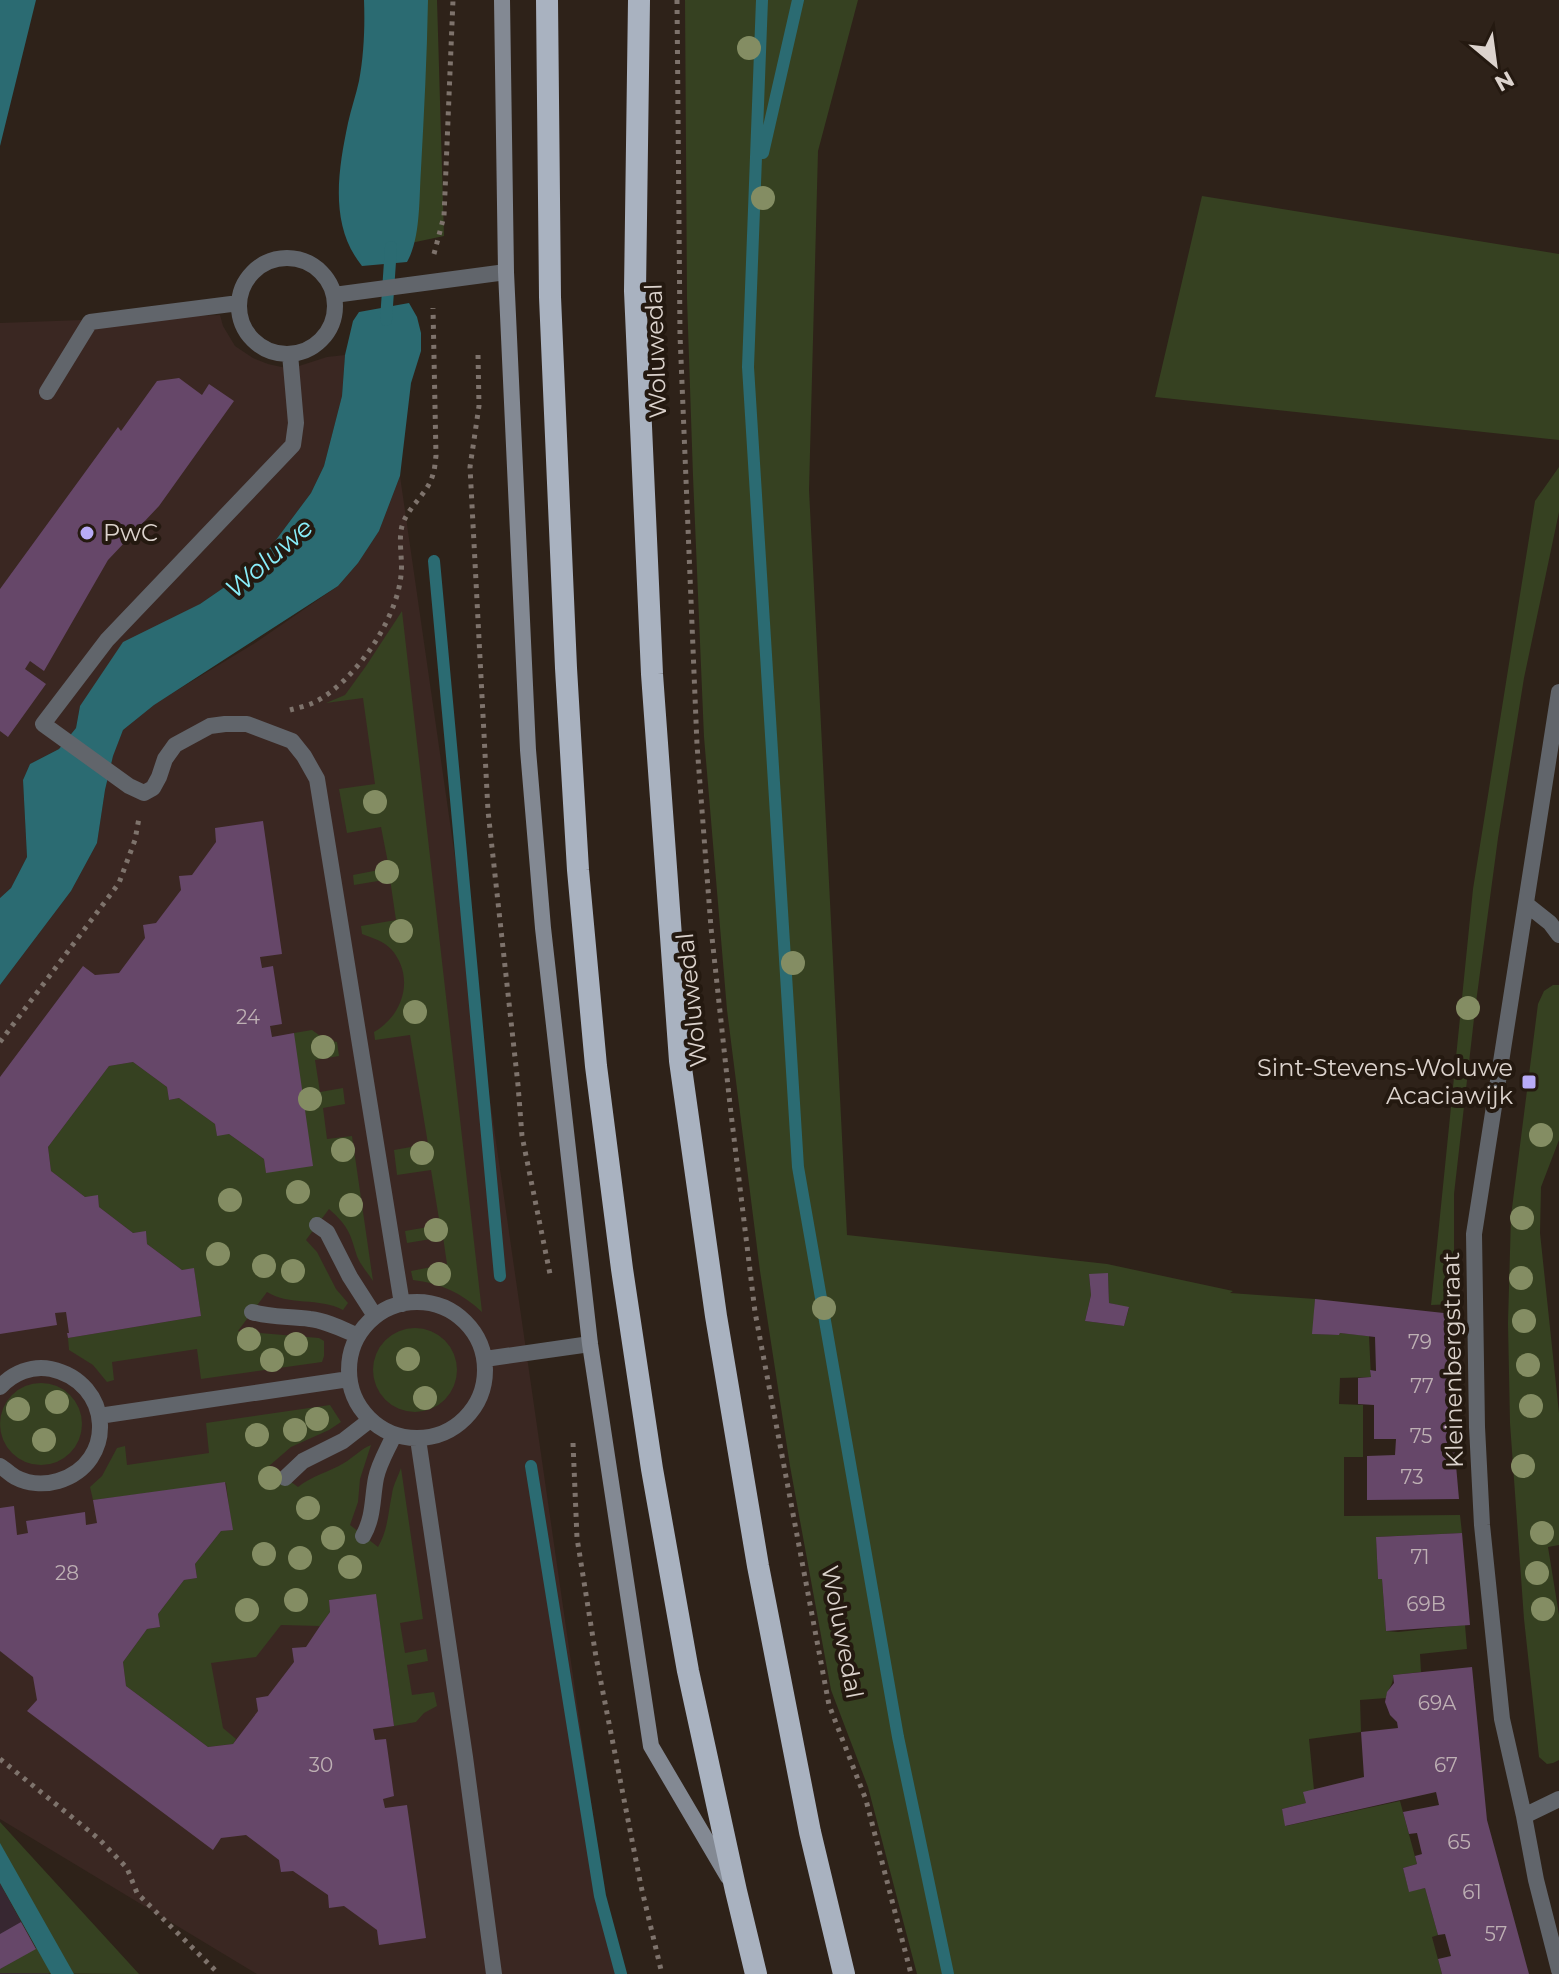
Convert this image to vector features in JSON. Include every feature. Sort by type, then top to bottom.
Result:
[{"type":"highway","points":[[547,0],[550,297],[566,668],[578,870],[596,1066],[652,1469],[688,1671],[756,1974]]},
{"type":"highway","name":"Woluwedal","points":[[639,0],[635,291],[652,674],[680,1061],[716,1316],[758,1566],[810,1832],[844,1974]]},
{"type":"main road","points":[[502,0],[506,272],[528,750],[543,928],[590,1344],[651,1746],[736,1891]]},
{"type":"street","points":[[291,257],[305,261],[328,280],[334,295],[335,311],[330,327],[321,341],[307,350],[290,354],[274,352],[259,345],[247,334],[241,319],[239,303],[242,288],[261,265],[275,259],[291,257]]},
{"type":"street","points":[[334,295],[506,272]]},
{"type":"street","points":[[47,392],[90,322],[239,303]]},
{"type":"street","points":[[290,354],[296,423],[293,445],[107,640],[43,724],[129,786],[144,793],[153,788],[165,759],[175,745],[210,726],[247,724],[292,741],[304,756],[317,779],[402,1304]]},
{"type":"street","name":"Kleinenbergstraat","points":[[1559,692],[1474,1234],[1482,1525],[1502,1719],[1536,1880],[1559,1970]]},
{"type":"street","points":[[1526,904],[1550,923],[1559,935]]},
{"type":"street","points":[[317,1225],[327,1232],[375,1316]]},
{"type":"street","points":[[424,1302],[446,1309],[464,1321],[478,1339],[485,1359],[484,1383],[476,1405],[461,1423],[441,1435],[418,1439],[394,1435],[381,1429],[360,1408],[353,1394],[349,1365],[358,1336],[375,1316],[402,1304],[424,1302]]},
{"type":"street","points":[[252,1312],[312,1319],[358,1336]]},
{"type":"street","points":[[485,1359],[590,1344]]},
{"type":"street","points":[[0,1387],[24,1370],[44,1368],[63,1372],[80,1382],[93,1397],[99,1416],[99,1434],[94,1452],[83,1467],[68,1477],[50,1483],[32,1483],[15,1477],[0,1466]]},
{"type":"street","points":[[99,1416],[349,1379]]},
{"type":"street","points":[[285,1478],[303,1461],[343,1441],[370,1420]]},
{"type":"street","points":[[363,1536],[373,1512],[375,1480],[394,1435]]},
{"type":"street","points":[[418,1439],[494,1974]]},
{"type":"street","points":[[1524,1816],[1559,1799]]},
{"type":"path","points":[[247,724],[313,703],[333,690],[357,667],[384,626],[398,595],[402,575],[401,529],[408,512],[433,476],[436,456],[433,256],[444,216],[453,0]]},
{"type":"path","name":"Woluwedal","points":[[677,0],[680,335],[697,745],[711,928],[730,1105],[755,1312],[829,1705],[866,1800],[911,1974]]},
{"type":"path","points":[[0,1042],[119,883],[135,840],[144,793]]},
{"type":"path","points":[[615,1755],[662,1974]]},
{"type":"path","points":[[0,1759],[99,1839],[127,1868],[137,1893],[219,1974]]},
{"type":"shaded area","points":[[220,315],[235,346],[268,364],[286,368],[345,355],[342,396],[324,466],[311,493],[258,564],[200,604],[80,706],[76,728],[59,749],[30,764],[23,780],[27,857],[11,888],[0,898],[0,323]]},
{"type":"shaded area","points":[[400,476],[616,1974],[257,1974],[0,1819],[0,985],[71,891],[97,843],[113,755],[123,730],[156,703],[255,643],[338,586],[379,531]]},
{"type":"shaded area","points":[[0,1883],[36,1949],[49,1974],[0,1974]]},
{"type":"green space","points":[[382,0],[437,0],[444,236],[368,252]]},
{"type":"green space","points":[[685,0],[858,0],[818,151],[809,490],[847,1235],[1107,1264],[1233,1291],[1230,1293],[1315,1299],[1313,1334],[1369,1336],[1371,1377],[1340,1378],[1339,1404],[1363,1405],[1363,1457],[1344,1457],[1344,1516],[1460,1515],[1462,1533],[1376,1537],[1378,1579],[1382,1579],[1386,1631],[1465,1625],[1467,1649],[1420,1654],[1421,1672],[1393,1675],[1386,1698],[1360,1700],[1361,1732],[1309,1739],[1314,1790],[1306,1803],[1282,1809],[1286,1826],[1400,1801],[1417,1864],[1403,1868],[1409,1891],[1425,1888],[1438,1935],[1432,1937],[1442,1974],[917,1974],[868,1787],[831,1690],[790,1466],[760,1271],[727,1010],[704,737],[687,299]],"holes":[[[1089,1274],[1108,1274],[1109,1303],[1129,1308],[1124,1326],[1085,1321],[1091,1295]]]},
{"type":"green space","points":[[1202,196],[1559,254],[1559,440],[1155,397]]},
{"type":"green space","points":[[1559,467],[1559,512],[1524,678],[1475,1010],[1454,1194],[1454,1304],[1431,1305],[1473,889],[1535,501]]},
{"type":"green space","points":[[402,611],[482,1312],[450,1290],[413,1280],[411,1271],[447,1264],[443,1237],[407,1243],[405,1231],[440,1225],[431,1170],[397,1175],[394,1150],[428,1144],[410,1035],[375,1040],[374,1032],[393,1016],[399,1005],[403,994],[403,971],[391,949],[362,934],[361,926],[396,920],[390,879],[354,885],[353,875],[389,868],[381,827],[347,833],[339,789],[375,784],[363,698],[326,703],[345,695]]},
{"type":"green space","points":[[1559,985],[1559,1140],[1541,1187],[1540,1233],[1559,1413],[1559,1545],[1548,1547],[1559,1615],[1559,1760],[1547,1764],[1539,1757],[1524,1619],[1510,1423],[1508,1323],[1511,1216],[1538,1004],[1544,991]]},
{"type":"green space","points":[[312,1030],[326,1040],[337,1042],[339,1056],[315,1060],[320,1092],[343,1088],[345,1104],[323,1108],[327,1139],[352,1136],[373,1281],[359,1260],[347,1229],[329,1209],[306,1240],[317,1252],[336,1289],[348,1303],[343,1310],[285,1299],[267,1292],[238,1331],[319,1338],[324,1341],[322,1362],[201,1379],[197,1349],[112,1362],[114,1380],[107,1382],[93,1365],[69,1350],[68,1338],[201,1316],[194,1269],[182,1270],[147,1244],[146,1232],[133,1233],[99,1207],[98,1196],[85,1197],[51,1171],[48,1147],[109,1066],[133,1062],[167,1087],[169,1100],[179,1098],[215,1124],[217,1135],[229,1134],[264,1159],[266,1172],[294,1033]]},
{"type":"green space","points":[[415,1328],[431,1331],[445,1340],[454,1354],[457,1370],[454,1386],[445,1400],[431,1409],[415,1412],[399,1409],[385,1400],[376,1386],[373,1370],[376,1354],[385,1340],[399,1331]]},
{"type":"green space","points":[[41,1383],[57,1386],[70,1395],[79,1408],[82,1424],[79,1440],[70,1453],[57,1462],[41,1465],[25,1462],[12,1453],[3,1440],[0,1424],[3,1408],[12,1395],[25,1386]]},
{"type":"green space","points":[[330,1405],[341,1422],[291,1447],[269,1466],[298,1487],[371,1445],[350,1525],[378,1547],[401,1468],[423,1619],[400,1623],[405,1653],[426,1649],[428,1661],[407,1665],[412,1695],[434,1692],[437,1706],[416,1722],[394,1726],[376,1595],[329,1600],[330,1612],[320,1626],[281,1625],[256,1657],[211,1663],[223,1728],[236,1739],[233,1744],[208,1747],[126,1686],[123,1662],[147,1629],[160,1627],[158,1614],[184,1580],[197,1578],[195,1564],[221,1531],[232,1530],[226,1483],[93,1500],[90,1487],[102,1476],[117,1448],[125,1446],[127,1465],[209,1453],[206,1423]]},
{"type":"green space","points":[[0,1822],[139,1974],[0,1973],[0,1969],[36,1948],[0,1883]]},
{"type":"water","points":[[0,0],[36,0],[0,146]]},
{"type":"water","points":[[364,0],[428,0],[415,241],[407,262],[362,266],[344,233],[339,179],[362,61]]},
{"type":"water","points":[[409,303],[421,333],[421,351],[411,383],[400,476],[379,531],[338,586],[154,705],[123,730],[105,790],[97,843],[71,891],[0,985],[0,898],[11,888],[27,857],[23,780],[30,764],[59,749],[76,728],[80,706],[123,642],[200,604],[258,564],[311,493],[324,466],[342,396],[345,355],[353,321],[359,312]]},
{"type":"water","points":[[0,1843],[74,1974],[51,1974],[0,1883]]},
{"type":"building","name":"PwC","points":[[179,378],[202,395],[209,384],[234,401],[159,506],[108,560],[44,671],[30,661],[25,669],[46,684],[8,737],[0,731],[0,589],[118,427],[121,431],[157,381]]},
{"type":"building","points":[[263,821],[282,954],[260,957],[262,968],[273,966],[282,1024],[270,1026],[272,1037],[294,1033],[313,1166],[266,1173],[264,1159],[229,1134],[217,1136],[215,1124],[179,1098],[169,1100],[167,1087],[133,1062],[109,1066],[48,1147],[51,1171],[85,1197],[98,1195],[99,1207],[133,1233],[146,1231],[147,1244],[182,1270],[194,1268],[201,1316],[68,1338],[66,1312],[55,1313],[57,1325],[0,1334],[0,1077],[83,966],[95,975],[119,973],[145,938],[143,925],[156,923],[181,890],[179,876],[192,875],[216,842],[215,828]]},
{"type":"building","points":[[1108,1273],[1109,1303],[1129,1307],[1124,1326],[1085,1321],[1091,1295],[1089,1274]]},
{"type":"building","points":[[1315,1299],[1453,1314],[1455,1454],[1459,1499],[1367,1500],[1367,1456],[1395,1455],[1396,1439],[1374,1439],[1374,1405],[1358,1404],[1358,1378],[1371,1377],[1370,1370],[1376,1371],[1375,1337],[1312,1334]]},
{"type":"building","points":[[225,1482],[233,1530],[221,1531],[195,1564],[197,1578],[184,1580],[158,1614],[160,1627],[147,1629],[123,1662],[126,1686],[208,1747],[233,1744],[258,1711],[256,1698],[268,1696],[294,1662],[292,1648],[306,1647],[330,1612],[329,1600],[376,1594],[394,1726],[373,1729],[375,1740],[386,1739],[394,1796],[383,1799],[385,1808],[407,1805],[426,1938],[379,1945],[377,1930],[344,1906],[329,1908],[328,1895],[293,1871],[281,1872],[279,1860],[246,1835],[221,1838],[213,1850],[27,1711],[37,1700],[33,1677],[0,1651],[0,1508],[14,1506],[17,1535],[28,1533],[26,1521],[85,1512],[86,1525],[97,1523],[93,1500]]},
{"type":"building","points":[[1462,1533],[1470,1625],[1386,1631],[1382,1579],[1378,1579],[1376,1537]]},
{"type":"building","points":[[1472,1667],[1487,1820],[1529,1974],[1442,1974],[1438,1959],[1451,1956],[1445,1934],[1438,1935],[1425,1888],[1409,1892],[1403,1868],[1417,1864],[1415,1856],[1422,1854],[1417,1833],[1409,1834],[1403,1812],[1439,1805],[1436,1792],[1285,1826],[1282,1809],[1306,1803],[1303,1792],[1364,1777],[1361,1732],[1398,1728],[1385,1702],[1387,1692],[1394,1683],[1393,1675]]},
{"type":"building","points":[[21,1922],[36,1949],[0,1969],[0,1934]]},
{"type":"waterway","points":[[762,0],[748,367],[798,1167],[898,1737],[948,1974]]},
{"type":"waterway","points":[[763,153],[798,0]]},
{"type":"waterway","name":"Woluwe","points":[[386,320],[391,247]]},
{"type":"waterway","points":[[434,561],[500,1276]]},
{"type":"waterway","points":[[531,1466],[600,1896],[621,1974]]},
{"type":"place","name":"PwC","points":[[87,533]]},
{"type":"place","name":"Sint-Stevens-Woluwe Acaciawijk","points":[[1529,1082]]}]
